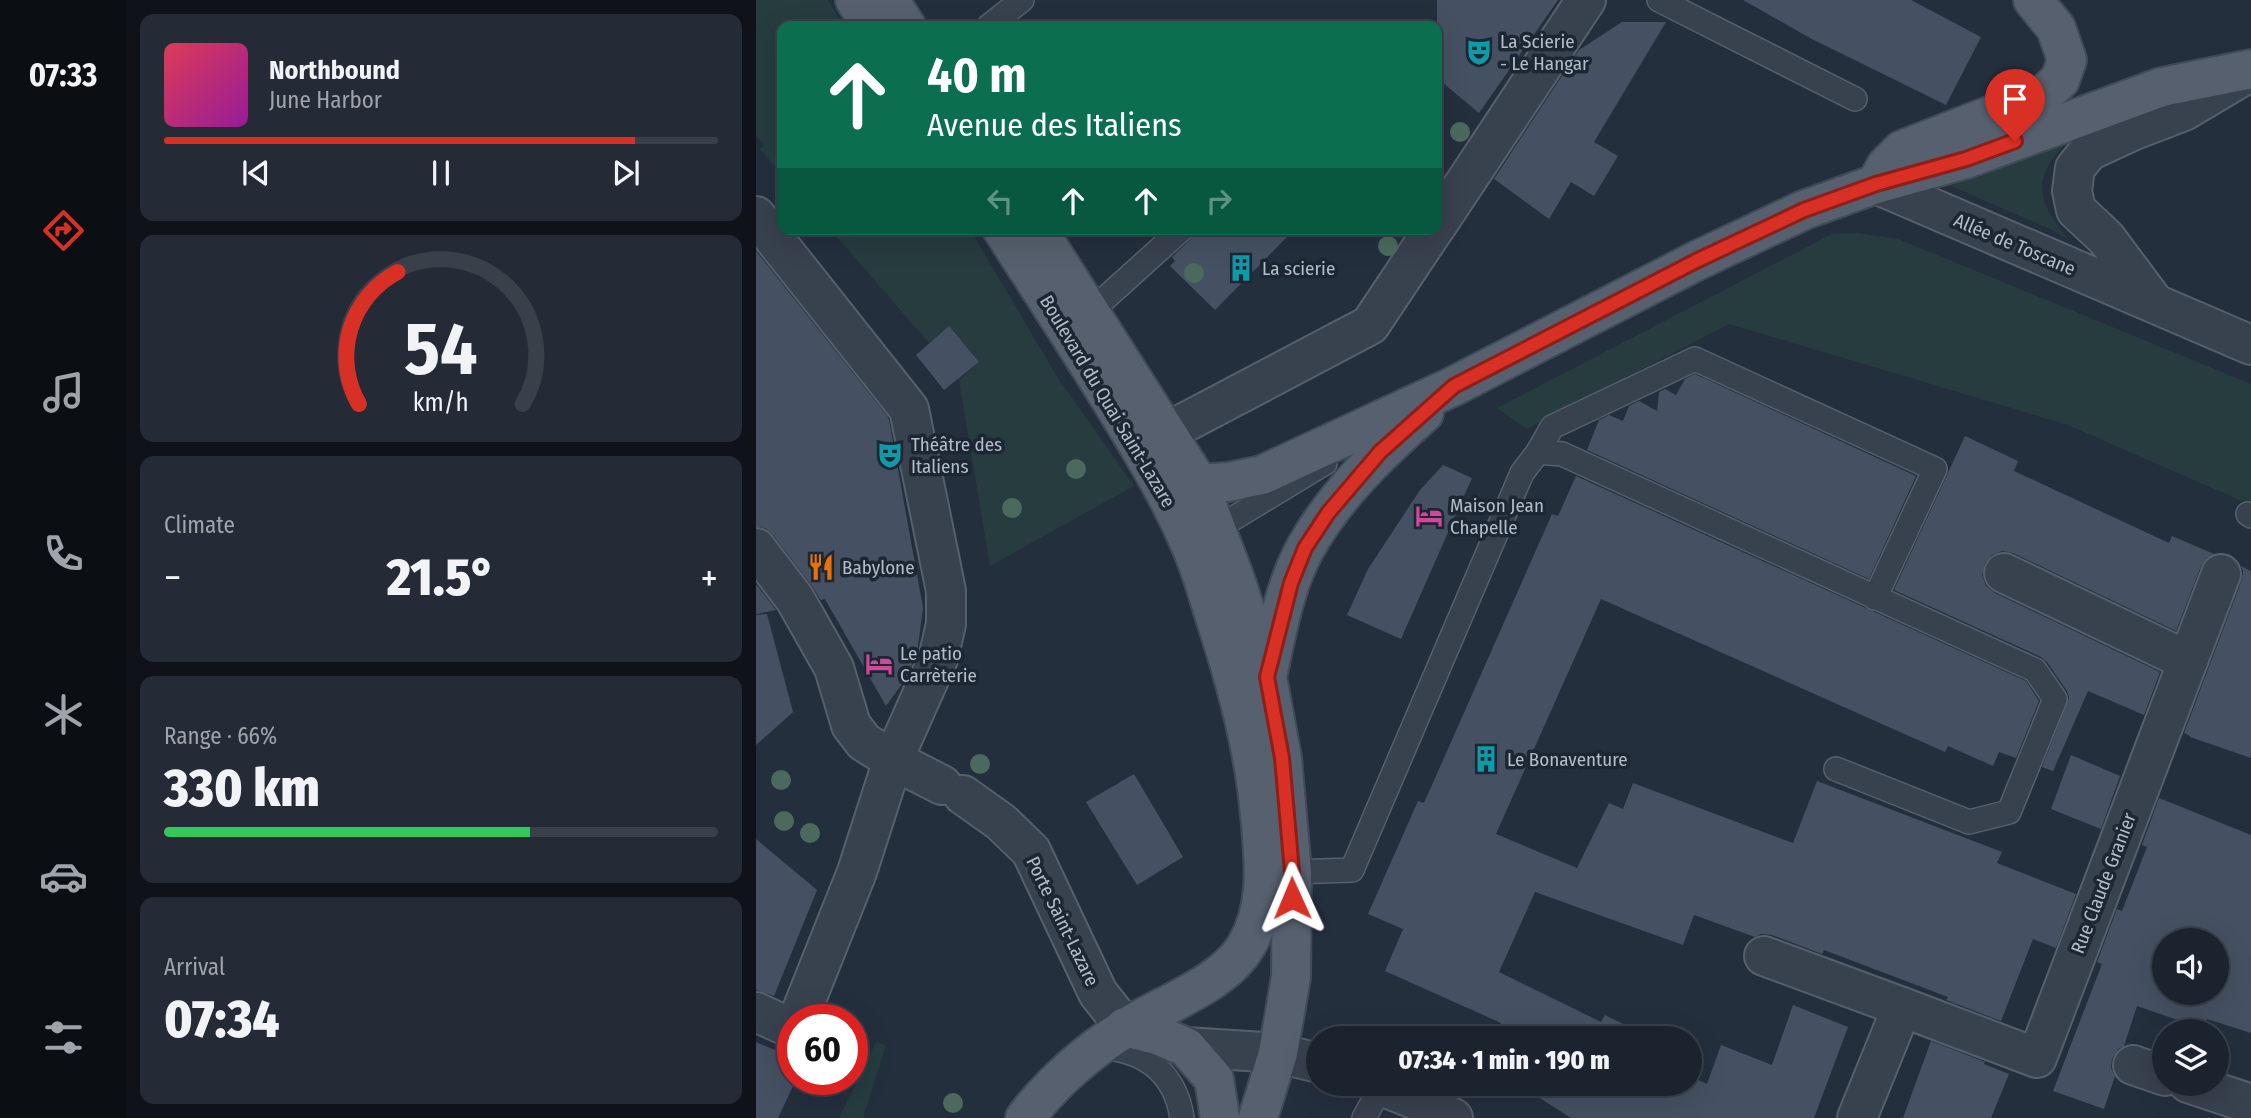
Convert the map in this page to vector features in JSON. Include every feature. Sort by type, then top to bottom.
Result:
[{"type":"main road","points":[[855,0],[869,21]]},
{"type":"main road","points":[[889,0],[903,21]]},
{"type":"main road","points":[[1876,184],[1886,166],[1902,150],[2043,95],[2060,80],[2067,60],[2056,28],[2033,0]]},
{"type":"main road","points":[[1199,485],[1262,475],[1454,386],[1696,261],[1804,210],[1876,184],[1966,159],[2162,87],[2251,70]]},
{"type":"main road","name":"Boulevard du Quai Saint-Lazare","points":[[1006,235],[1135,440],[1169,502],[1205,540],[1267,677],[1282,758],[1292,872],[1291,977],[1278,1053],[1258,1118]]},
{"type":"main road","name":"Boulevard du Quai Saint-Lazare","points":[[1025,1118],[1041,1098],[1111,1037],[1204,984],[1236,961],[1254,930],[1261,904],[1265,868],[1257,782],[1205,540],[1199,485],[1041,235]]},
{"type":"main road","points":[[1267,677],[1291,583],[1305,548],[1328,513],[1380,452],[1454,386]]},
{"type":"main road","points":[[1111,1037],[1157,1035],[1186,1047],[1214,1079],[1220,1118]]},
{"type":"street","points":[[1442,217],[1586,0]]},
{"type":"street","points":[[2154,303],[2106,237],[2076,211],[2072,191],[2075,168],[2089,151],[2184,111],[2251,70]]},
{"type":"street","name":"Allée de Toscane","points":[[1876,184],[2245,342]]},
{"type":"street","points":[[756,216],[909,409],[946,591],[946,624],[938,659],[893,760],[857,872],[804,1004]]},
{"type":"street","points":[[1167,432],[1370,325],[1430,235]]},
{"type":"street","name":"Porte Saint-Lazare","points":[[756,548],[795,599],[834,668],[851,725],[864,742],[952,790],[1001,822],[1031,851],[1098,993],[1111,1037]]},
{"type":"street","points":[[2004,573],[2188,661]]},
{"type":"street","name":"Rue Claude Granier","points":[[1764,956],[2037,1058],[2221,573]]},
{"type":"street","points":[[1857,1118],[1902,1007]]},
{"type":"street","points":[[756,1012],[777,1022]]},
{"type":"street","points":[[1186,1047],[1278,1053],[1306,1060]]},
{"type":"street","points":[[1373,1096],[1431,1106],[1453,1118]]},
{"type":"street","points":[[2227,1096],[2251,1104]]},
{"type":"lane","points":[[995,21],[1022,0]]},
{"type":"lane","points":[[1660,0],[1855,99]]},
{"type":"lane","points":[[1090,312],[1175,235]]},
{"type":"lane","points":[[1292,872],[1352,870],[1522,473],[1552,427],[1695,359],[1935,469],[1875,598]]},
{"type":"lane","points":[[1205,540],[1454,386]]},
{"type":"lane","points":[[1538,452],[1562,454],[2035,670],[2054,699],[2009,812],[1969,822],[1836,769]]},
{"type":"lane","points":[[1111,1037],[1117,1048],[1147,1060],[1165,1075],[1179,1101],[1182,1118]]},
{"type":"green space","points":[[756,0],[828,0],[841,21],[777,21],[777,169],[760,149],[764,145],[756,135]]},
{"type":"green space","points":[[2066,144],[2046,169],[2042,192],[2051,215],[2069,240],[1951,186]]},
{"type":"green space","points":[[1857,233],[1898,239],[2251,384],[2251,505],[2068,425],[1729,324],[1527,429],[1497,408],[1832,234]]},
{"type":"green space","points":[[835,235],[974,235],[1056,375],[1134,486],[990,566],[959,380],[979,362],[949,327],[929,343]]},
{"type":"green space","points":[[876,1042],[886,1045],[863,1118],[839,1118],[850,1095],[868,1095],[868,1058]]},
{"type":"building","name":"La Scierie - Le Hangar","points":[[1437,0],[1558,0],[1479,113],[1442,82],[1442,21],[1437,21]]},
{"type":"building","points":[[1743,0],[1911,0],[1981,37],[1946,105],[1810,38]]},
{"type":"building","points":[[1622,22],[1666,22],[1594,142],[1618,156],[1594,196],[1571,182],[1549,219],[1494,179],[1579,50]]},
{"type":"building","points":[[1193,235],[1289,235],[1215,310],[1170,266],[1175,261],[1172,257]]},
{"type":"building","points":[[756,251],[888,417],[923,608],[917,653],[905,680],[886,706],[825,599],[821,600],[773,535],[765,528],[756,527]]},
{"type":"building","points":[[949,326],[979,362],[944,390],[916,355]]},
{"type":"building","points":[[1695,374],[1916,476],[1869,579],[1587,450],[1599,420],[1609,415],[1623,421],[1629,406],[1639,401],[1657,411],[1659,392],[1665,389],[1676,395],[1685,379]]},
{"type":"building","points":[[1965,436],[2018,461],[2014,471],[2169,543],[2172,536],[2214,554],[2201,566],[2176,631],[2013,553],[2002,551],[1992,555],[1985,563],[1982,575],[1986,586],[1995,593],[2160,672],[2144,715],[2088,691],[2053,771],[2042,767],[2069,698],[2047,662],[1894,590]]},
{"type":"building","points":[[1443,465],[1472,478],[1401,639],[1347,615],[1368,569],[1420,490]]},
{"type":"building","points":[[1576,476],[2026,681],[2039,701],[2016,758],[1999,752],[1993,766],[1948,746],[1945,752],[1601,599],[1496,834],[1577,868],[1609,803],[1623,809],[1633,783],[1793,843],[1817,781],[2002,852],[1997,863],[2076,894],[2056,948],[2033,939],[2001,1021],[1946,1000],[1948,997],[1824,950],[1822,954],[1772,935],[1761,934],[1755,937],[1694,915],[1683,945],[1535,892],[1499,972],[1601,1022],[1605,1015],[1627,1026],[1500,1026],[1501,1023],[1385,971],[1403,929],[1368,914],[1418,801],[1424,803],[1552,514],[1558,516]]},
{"type":"building","points":[[2241,566],[2251,571],[2251,758],[2184,733],[2241,582]]},
{"type":"building","points":[[756,584],[776,610],[756,614]]},
{"type":"building","points":[[767,614],[793,712],[756,745],[756,615]]},
{"type":"building","points":[[2071,755],[2120,776],[2101,829],[2051,809]]},
{"type":"building","points":[[1134,774],[1183,857],[1137,885],[1086,802]]},
{"type":"building","points":[[2159,798],[2251,835],[2251,1033],[2229,1026],[2229,1019],[2175,1019],[2137,1006],[2124,1046],[2118,1049],[2112,1059],[2111,1068],[2115,1076],[2104,1109],[2053,1091],[2102,964],[2097,962],[2117,909],[2122,911],[2147,847],[2142,845]]},
{"type":"building","points":[[756,839],[817,890],[774,996],[756,990]]},
{"type":"building","points":[[1793,1005],[1848,1027],[1814,1118],[1571,1118],[1536,1096],[1702,1096],[1702,1082],[1707,1084],[1721,1045],[1772,1065]]},
{"type":"building","points":[[1931,1041],[2009,1074],[1991,1118],[1903,1118]]},
{"type":"building","points":[[756,1042],[777,1051],[777,1095],[789,1095],[778,1118],[756,1118]]},
{"type":"place","name":"La Scierie - Le Hangar","points":[[1479,52]]},
{"type":"place","name":"La scierie","points":[[1241,268]]},
{"type":"place","name":"Théâtre des Italiens","points":[[890,455]]},
{"type":"place","name":"Maison Jean Chapelle","points":[[1429,516]]},
{"type":"place","name":"Babylone","points":[[821,567]]},
{"type":"place","name":"Le patio Carrèterie","points":[[879,664]]},
{"type":"place","name":"Le Bonaventure","points":[[1486,759]]},
{"type":"route","points":[[1292,898],[1282,758],[1267,677],[1291,583],[1305,548],[1328,513],[1380,452],[1454,386],[1696,261],[1804,210],[1876,184],[1966,159],[2015,141]]}]
